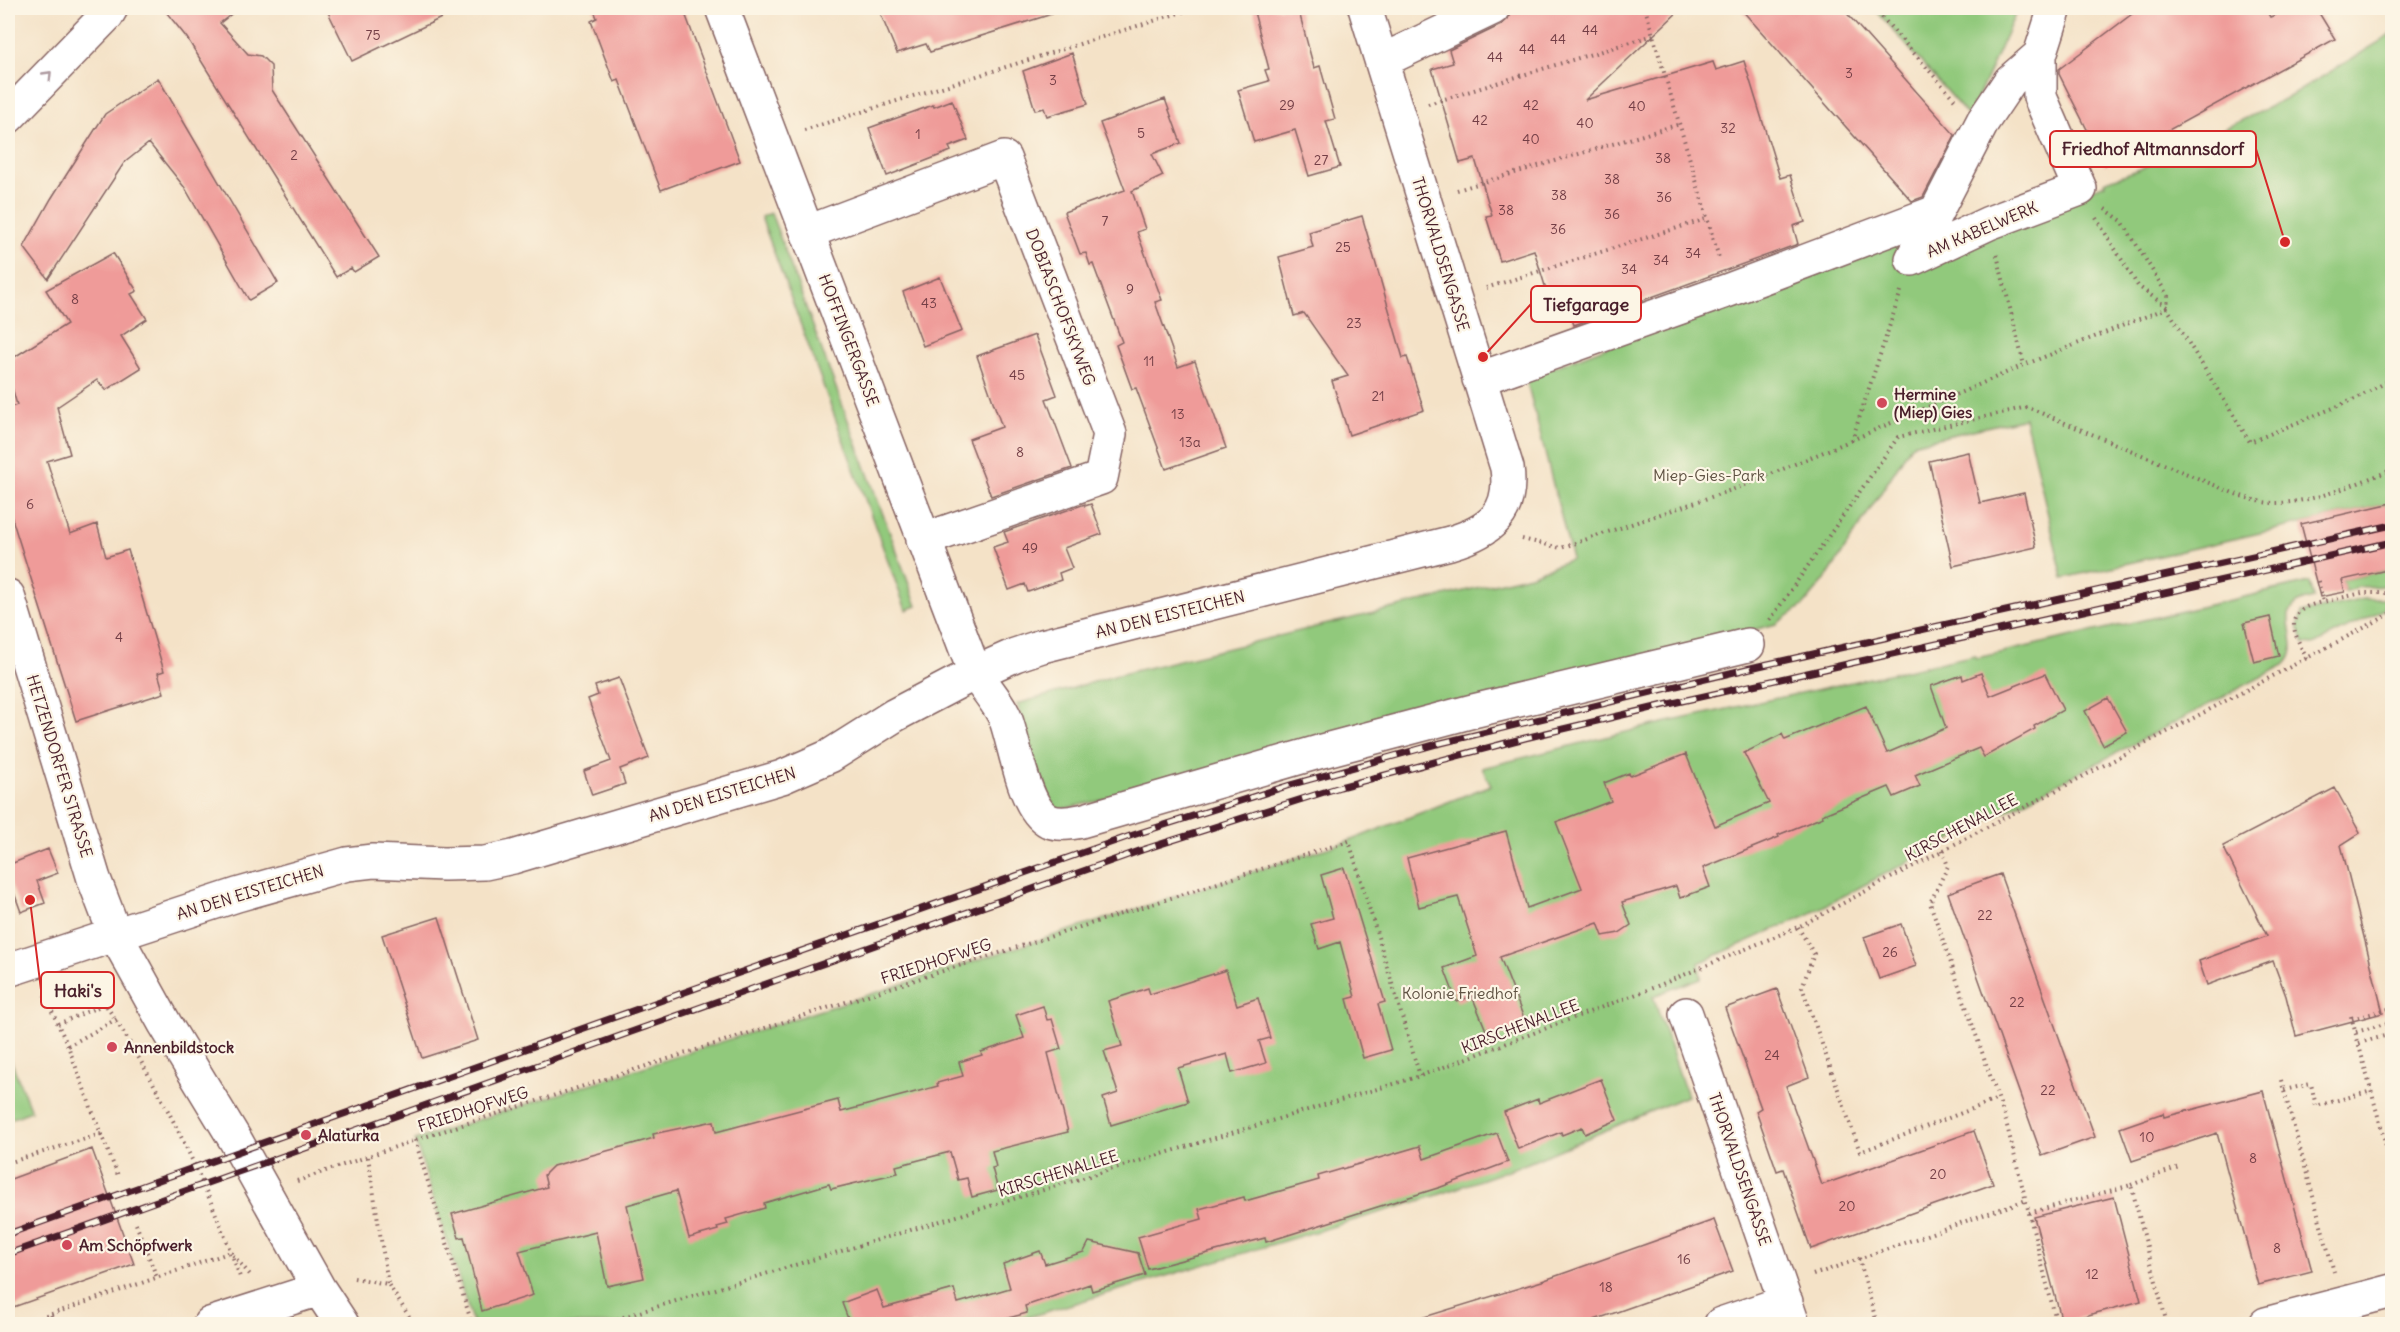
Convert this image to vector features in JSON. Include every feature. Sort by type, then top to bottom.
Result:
[{"type":"street","points":[[8,117],[107,15],[111,8]]},
{"type":"street","name":"HOFFINGERGASSE","points":[[722,8],[975,673],[1005,717],[1028,794],[1035,807],[1048,820],[1071,823],[1461,714],[1748,645]]},
{"type":"street","name":"THORVALDSENGASSE","points":[[1365,8],[1507,468],[1508,495],[1497,518],[1485,530]]},
{"type":"street","points":[[1382,61],[1493,8]]},
{"type":"street","points":[[2055,8],[2040,55],[2040,97],[2079,189]]},
{"type":"street","name":"AM KABELWERK","points":[[1912,259],[1983,121],[2010,81],[2040,55]]},
{"type":"street","name":"DOBIASCHOFSKYWEG","points":[[808,232],[1004,158],[1110,434],[1101,478],[923,540]]},
{"type":"street","name":"AM KABELWERK","points":[[1912,259],[1989,223],[2079,189]]},
{"type":"street","points":[[1479,379],[1729,290],[1936,212]]},
{"type":"street","name":"AN DEN EISTEICHEN","points":[[19,966],[237,894],[347,864],[373,861],[485,863],[513,857],[782,777],[830,756],[895,715],[1015,655],[1042,646],[1450,543],[1485,530]]},
{"type":"street","name":"HETZENDORFER STRASSE","points":[[8,596],[94,879],[115,934]]},
{"type":"street","points":[[115,934],[342,1324]]},
{"type":"street","name":"THORVALDSENGASSE","points":[[1686,1014],[1787,1305]]},
{"type":"street","points":[[210,1324],[320,1289]]},
{"type":"street","points":[[2266,1324],[2392,1291]]},
{"type":"street","points":[[1721,1324],[1787,1305]]},
{"type":"path","points":[[772,140],[1195,8]]},
{"type":"path","points":[[1645,8],[1729,290]]},
{"type":"path","points":[[1874,8],[1969,117],[1983,121]]},
{"type":"path","points":[[1398,113],[1654,35]]},
{"type":"path","points":[[1424,200],[1680,124]]},
{"type":"path","points":[[2079,189],[2122,221],[2168,296],[2167,308]]},
{"type":"path","points":[[2079,189],[2138,286],[2167,308],[2250,442],[2355,399],[2392,379]]},
{"type":"path","points":[[1509,281],[1706,219]]},
{"type":"path","points":[[1989,223],[2024,365]]},
{"type":"path","points":[[1852,440],[1912,259]]},
{"type":"path","points":[[1485,530],[1561,548],[1740,487],[2024,365],[2167,308]]},
{"type":"path","points":[[1748,645],[1774,615],[1898,437],[2027,407],[2238,495],[2260,502],[2275,503],[2309,499],[2392,470]]},
{"type":"path","points":[[2318,580],[2323,602]]},
{"type":"path","points":[[2307,659],[2297,637],[2295,619],[2296,613],[2303,607],[2362,593],[2392,593]]},
{"type":"path","name":"KIRSCHENALLEE","points":[[600,1324],[1420,1076],[1655,987],[1798,927],[2392,613]]},
{"type":"path","name":"FRIEDHOFWEG","points":[[297,1181],[415,1140],[1349,841],[1420,1076]]},
{"type":"path","points":[[1942,850],[1948,866],[1930,903],[2006,1118],[2057,1324]]},
{"type":"path","points":[[1798,927],[1814,954],[1802,987],[1860,1152],[1998,1099]]},
{"type":"path","points":[[19,966],[58,1024],[119,1178]]},
{"type":"path","points":[[23,1324],[231,1252],[181,1136],[159,1092],[96,987]]},
{"type":"path","points":[[68,1046],[152,1000]]},
{"type":"path","points":[[58,1024],[105,1005]]},
{"type":"path","points":[[2392,1008],[2352,1018],[2392,1168]]},
{"type":"path","points":[[2356,1032],[2392,1022]]},
{"type":"path","points":[[2359,1043],[2392,1034]]},
{"type":"path","points":[[2281,1080],[2343,1304]]},
{"type":"path","points":[[2284,1090],[2310,1084],[2316,1106],[2372,1091]]},
{"type":"path","points":[[8,1163],[101,1134]]},
{"type":"path","points":[[415,1140],[472,1324]]},
{"type":"path","points":[[368,1157],[388,1284],[414,1324]]},
{"type":"path","points":[[2029,1213],[2131,1185],[2179,1167]]},
{"type":"path","points":[[2131,1185],[2167,1324]]},
{"type":"path","points":[[1787,1305],[1859,1258],[2026,1200]]},
{"type":"path","points":[[136,1224],[157,1278]]},
{"type":"path","points":[[1859,1258],[1877,1324]]},
{"type":"path","points":[[351,1278],[388,1284]]},
{"type":"path","points":[[51,1315],[55,1324]]},
{"type":"green space","points":[[1874,8],[2018,8],[1969,117]]},
{"type":"green space","name":"Miep-Gies-Park","points":[[2392,34],[2392,503],[2063,578],[2025,418],[1912,444],[1827,577],[1804,605],[1776,624],[1167,786],[1058,810],[1047,802],[1017,704],[1118,675],[1530,575],[1572,559],[1526,378],[1893,236],[1936,257],[2105,184],[2104,182],[2140,169],[2284,100]]},
{"type":"green space","points":[[771,213],[917,606],[906,610],[761,217]]},
{"type":"green space","points":[[2392,569],[2392,586],[2357,587],[2345,592],[2342,580]]},
{"type":"green space","name":"Kolonie Friedhof","points":[[2310,582],[2314,598],[2299,603],[2289,614],[2292,648],[2289,660],[2284,665],[1807,915],[1699,963],[1701,978],[1653,996],[1687,1096],[1528,1163],[1435,1196],[1005,1324],[473,1324],[415,1140],[1349,841],[1491,785],[1482,768],[1654,725],[1975,655],[1977,658]]},
{"type":"green space","points":[[2364,599],[2386,599],[2386,605],[2383,610],[2313,645],[2304,644],[2298,626],[2302,613]]},
{"type":"green space","points":[[8,1053],[31,1111],[8,1120]]},
{"type":"building","points":[[163,8],[239,8],[220,23],[248,54],[261,56],[271,66],[272,90],[379,257],[354,272],[351,268],[336,277],[187,38]]},
{"type":"building","points":[[326,8],[462,8],[352,61]]},
{"type":"building","points":[[593,8],[683,8],[740,161],[661,190],[619,80],[614,82],[591,21],[597,18]]},
{"type":"building","points":[[878,8],[1051,8],[1052,14],[930,52],[926,44],[897,53]]},
{"type":"building","points":[[1253,8],[1298,8],[1314,68],[1320,66],[1335,119],[1326,121],[1340,167],[1309,176],[1295,130],[1254,142],[1238,90],[1269,81],[1265,70],[1269,69]]},
{"type":"building","points":[[1520,8],[1682,8],[1585,100],[1713,62],[1716,70],[1744,61],[1780,178],[1790,175],[1805,222],[1793,226],[1798,244],[1574,325],[1568,307],[1553,312],[1534,250],[1500,261],[1486,216],[1492,215],[1475,159],[1460,163],[1432,69],[1453,63],[1449,50],[1501,25],[1508,19],[1511,11]]},
{"type":"building","points":[[1740,8],[1842,8],[1955,135],[1923,197],[1912,201]]},
{"type":"building","points":[[2140,8],[2265,8],[2270,17],[2294,8],[2316,8],[2335,39],[2105,165],[2059,74],[2059,69]]},
{"type":"building","points":[[1072,53],[1088,104],[1047,116],[1044,108],[1035,110],[1023,71]]},
{"type":"building","points":[[158,78],[278,283],[249,300],[185,188],[149,143],[124,163],[48,279],[24,247],[51,199],[105,114]]},
{"type":"building","points":[[1165,99],[1181,143],[1152,154],[1163,176],[1132,191],[1145,229],[1137,232],[1162,300],[1155,302],[1178,367],[1195,361],[1226,448],[1166,469],[1136,388],[1132,389],[1116,345],[1122,342],[1093,264],[1090,265],[1086,253],[1080,254],[1064,212],[1125,190],[1100,123]]},
{"type":"building","points":[[952,100],[968,140],[949,147],[951,151],[887,176],[869,128]]},
{"type":"building","points":[[1362,216],[1403,358],[1407,357],[1424,410],[1349,435],[1332,381],[1348,376],[1304,313],[1294,316],[1279,257],[1313,247],[1309,232]]},
{"type":"building","points":[[113,253],[137,291],[131,294],[147,319],[121,336],[141,368],[106,390],[97,380],[57,407],[70,454],[47,461],[70,534],[97,524],[106,557],[128,550],[164,671],[158,673],[164,693],[76,721],[8,506],[8,408],[17,405],[8,373],[8,361],[67,324],[46,290]]},
{"type":"building","points":[[940,277],[962,331],[923,346],[903,292]]},
{"type":"building","points":[[1035,335],[1057,395],[1046,399],[1072,468],[991,496],[969,439],[1002,427],[977,356]]},
{"type":"building","points":[[1968,452],[1980,503],[2024,493],[2036,547],[1953,566],[1929,461]]},
{"type":"building","points":[[2392,503],[2392,569],[2342,580],[2345,592],[2320,597],[2301,524]]},
{"type":"building","points":[[1085,504],[1085,506],[1091,504],[1102,534],[1064,548],[1072,568],[1059,573],[1061,580],[1028,592],[1025,584],[1009,590],[993,547],[1008,542],[1004,532]]},
{"type":"building","points":[[2270,617],[2279,656],[2254,662],[2244,623]]},
{"type":"building","points":[[1981,673],[1990,696],[2045,674],[2063,710],[2034,726],[2035,729],[1984,757],[1979,748],[1915,775],[1920,786],[1894,797],[1889,787],[1778,835],[1779,837],[1703,868],[1710,887],[1680,898],[1676,886],[1622,902],[1631,925],[1619,933],[1603,936],[1598,923],[1500,957],[1527,1026],[1490,1040],[1472,996],[1457,1002],[1444,968],[1477,956],[1458,897],[1419,907],[1407,858],[1506,831],[1527,908],[1582,888],[1556,822],[1611,801],[1604,783],[1629,773],[1630,776],[1686,754],[1715,826],[1769,803],[1744,753],[1782,734],[1785,740],[1866,706],[1887,753],[1946,728],[1931,686],[1962,675],[1963,680]]},
{"type":"building","points":[[619,678],[649,758],[620,769],[625,784],[592,795],[584,771],[611,761],[588,699],[598,695],[595,686]]},
{"type":"building","points":[[2108,698],[2127,732],[2103,745],[2085,711]]},
{"type":"building","points":[[2335,788],[2360,833],[2341,845],[2383,1013],[2296,1036],[2286,996],[2273,961],[2207,985],[2199,961],[2267,936],[2223,846]]},
{"type":"building","points":[[48,849],[58,873],[37,881],[45,903],[21,912],[8,876],[8,865]]},
{"type":"building","points":[[1344,868],[1385,1002],[1378,1004],[1391,1050],[1363,1058],[1347,999],[1355,997],[1340,942],[1319,949],[1311,924],[1333,918],[1321,875]]},
{"type":"building","points":[[2000,874],[2095,1137],[2042,1156],[1948,893]]},
{"type":"building","points":[[439,917],[478,1040],[422,1058],[382,935]]},
{"type":"building","points":[[1901,924],[1916,966],[1879,979],[1864,937]]},
{"type":"building","points":[[1226,970],[1237,1005],[1258,998],[1270,1038],[1259,1041],[1266,1063],[1232,1073],[1227,1054],[1178,1068],[1188,1102],[1111,1125],[1103,1098],[1118,1093],[1104,1051],[1122,1046],[1108,1001],[1148,988],[1150,994]]},
{"type":"building","points":[[1777,989],[1809,1077],[1786,1086],[1822,1185],[1974,1131],[1993,1184],[1811,1249],[1783,1169],[1777,1171],[1756,1111],[1761,1108],[1725,1008]]},
{"type":"building","points":[[1043,1006],[1047,1020],[1052,1019],[1061,1049],[1048,1053],[1068,1132],[992,1151],[996,1167],[992,1168],[998,1190],[972,1197],[967,1178],[958,1180],[950,1152],[896,1166],[898,1173],[831,1189],[829,1184],[764,1203],[765,1208],[726,1219],[728,1224],[717,1227],[718,1230],[689,1238],[676,1191],[627,1205],[644,1278],[607,1286],[596,1232],[519,1251],[533,1295],[482,1311],[464,1237],[459,1238],[452,1214],[547,1187],[544,1175],[553,1166],[654,1138],[653,1134],[714,1121],[716,1132],[838,1100],[841,1112],[938,1086],[937,1083],[963,1076],[959,1062],[1024,1038],[1016,1015]]},
{"type":"building","points":[[1601,1079],[1617,1120],[1585,1134],[1582,1127],[1562,1135],[1561,1132],[1518,1149],[1504,1112],[1538,1099],[1539,1103]]},
{"type":"building","points":[[2263,1091],[2312,1271],[2258,1285],[2217,1133],[2132,1161],[2120,1128],[2163,1113],[2164,1117]]},
{"type":"building","points":[[1497,1133],[1508,1162],[1441,1187],[1266,1242],[1265,1238],[1148,1269],[1138,1237],[1202,1219],[1199,1209],[1244,1197],[1245,1201],[1319,1180],[1318,1176],[1420,1146],[1424,1159]]},
{"type":"building","name":"Am Schöpfwerk","points":[[92,1149],[134,1264],[8,1309],[8,1180]]},
{"type":"building","points":[[2114,1197],[2141,1301],[2062,1322],[2034,1217]]},
{"type":"building","points":[[1714,1220],[1733,1271],[1583,1324],[1422,1324],[1421,1318],[1542,1281]]},
{"type":"building","points":[[1089,1242],[1138,1253],[1145,1275],[1092,1291],[1090,1284],[1025,1306],[1027,1313],[987,1324],[850,1324],[842,1303],[877,1290],[884,1308],[954,1289],[958,1303],[1010,1288],[1003,1264],[1040,1251],[1045,1264],[1084,1252]]},
{"type":"railway","points":[[8,1234],[713,982],[1130,836],[1290,785],[1437,744],[1759,666],[2392,525]]},
{"type":"railway","points":[[8,1254],[1142,850],[1340,787],[1525,738],[1673,703],[2392,542]]},
{"type":"place","name":"Friedhof Altmannsdorf","points":[[2285,242]]},
{"type":"place","name":"Tiefgarage","points":[[1483,357]]},
{"type":"place","name":"Hermine (Miep) Gies","points":[[1882,403]]},
{"type":"place","name":"Haki's","points":[[30,900]]},
{"type":"place","name":"Annenbildstock","points":[[112,1047]]},
{"type":"place","name":"Alaturka","points":[[306,1135]]},
{"type":"place","name":"Am Schöpfwerk","points":[[67,1245]]}]
